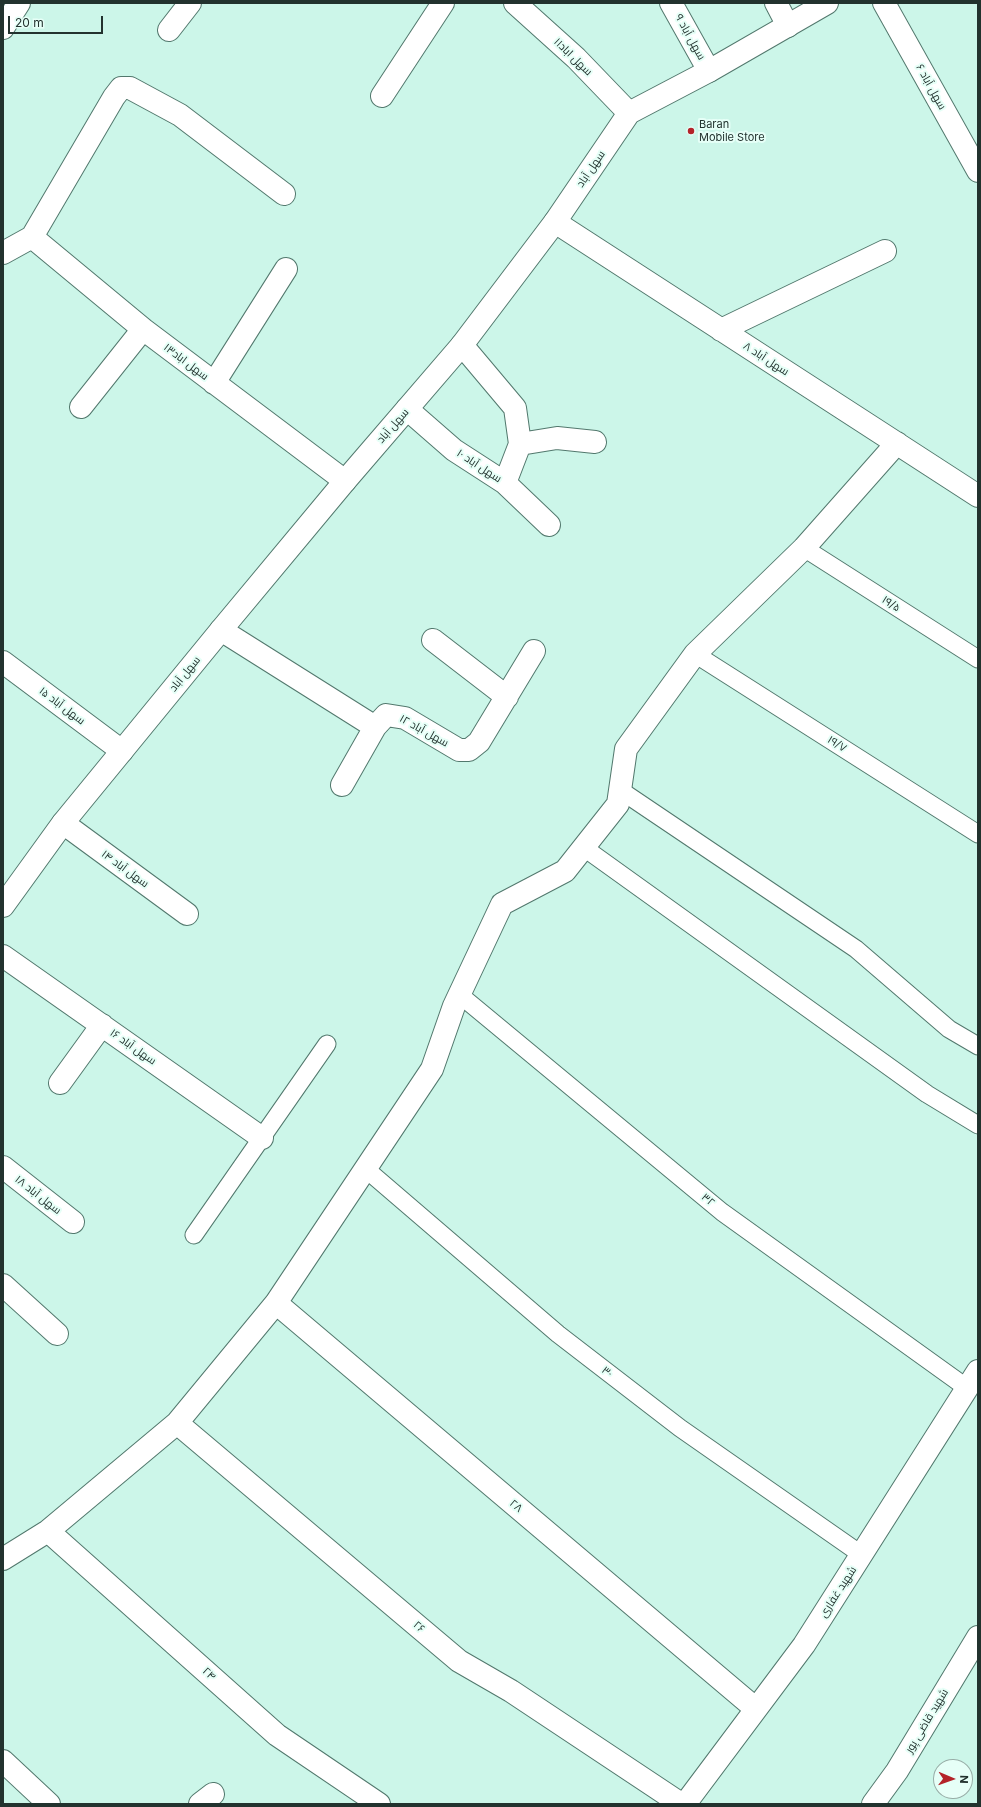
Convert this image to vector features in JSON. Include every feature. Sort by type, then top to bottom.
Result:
[{"type":"street","points":[[3,28],[19,3]]},
{"type":"street","points":[[170,30],[190,3]]},
{"type":"street","points":[[382,96],[443,3]]},
{"type":"street","name":"سهل اباد۱۱","points":[[515,3],[576,58],[629,113]]},
{"type":"street","name":"سهل آباد ۹","points":[[671,3],[709,71]]},
{"type":"street","points":[[776,3],[788,26]]},
{"type":"street","name":"سهل آباد","points":[[3,906],[63,823],[220,630],[344,481],[462,345],[555,222],[629,113],[709,71],[827,3]]},
{"type":"street","name":"سهل آباد ۶","points":[[884,3],[978,171]]},
{"type":"street","points":[[3,253],[32,237],[114,97],[121,88],[130,88],[180,115],[284,194]]},
{"type":"street","name":"سهل آباد ۸","points":[[555,222],[978,496]]},
{"type":"street","name":"سهل اباد۱۳","points":[[32,237],[143,329],[344,481]]},
{"type":"street","points":[[721,330],[886,251]]},
{"type":"street","points":[[214,383],[286,269]]},
{"type":"street","points":[[81,407],[143,329]]},
{"type":"street","points":[[462,345],[515,408],[520,444],[505,483]]},
{"type":"street","name":"سهل آباد ۱۰","points":[[407,409],[454,450],[505,483],[549,525]]},
{"type":"street","points":[[520,444],[557,438],[595,442]]},
{"type":"street","points":[[3,1559],[48,1531],[177,1423],[276,1303],[367,1170],[432,1069],[460,995],[502,904],[565,871],[618,804],[626,749],[695,654],[804,548],[897,443]]},
{"type":"street","points":[[220,630],[375,727],[342,785]]},
{"type":"street","points":[[433,640],[507,697]]},
{"type":"street","name":"سهل آباد ۱۲","points":[[375,727],[386,715],[395,715],[405,718],[459,750],[469,750],[479,742],[534,651]]},
{"type":"street","name":"سهل آباد ۱۵","points":[[3,662],[122,751]]},
{"type":"street","name":"سهل آباد ۱۴","points":[[63,823],[187,914]]},
{"type":"street","name":"سهل آباد ۱۶","points":[[3,956],[262,1138]]},
{"type":"street","points":[[60,1083],[102,1025]]},
{"type":"street","name":"سهل آباد ۱۸","points":[[3,1167],[73,1222]]},
{"type":"street","points":[[3,1285],[57,1334]]},
{"type":"street","name":"۲۸","points":[[276,1303],[756,1709]]},
{"type":"street","name":"شهید غفاری","points":[[685,1804],[804,1644],[973,1380]]},
{"type":"street","name":"۲۶","points":[[177,1423],[459,1660],[511,1691],[681,1804]]},
{"type":"street","name":"۲۴","points":[[48,1531],[277,1735],[378,1804]]},
{"type":"street","name":"شهید قاضی پور","points":[[873,1804],[896,1771],[978,1637]]},
{"type":"street","points":[[3,1761],[49,1804]]},
{"type":"lane","name":"۱۹/۵","points":[[804,548],[978,659]]},
{"type":"lane","name":"۱۹/۷","points":[[695,654],[978,834]]},
{"type":"lane","points":[[620,790],[856,949],[949,1029],[978,1046]]},
{"type":"lane","points":[[584,847],[927,1094],[978,1125]]},
{"type":"lane","name":"۳۲","points":[[460,995],[722,1212],[973,1380]]},
{"type":"lane","points":[[194,1235],[327,1044]]},
{"type":"lane","name":"۳۰","points":[[367,1170],[558,1334],[680,1428],[862,1555]]},
{"type":"place","name":"Baran Mobile Store","points":[[691,131]]}]
